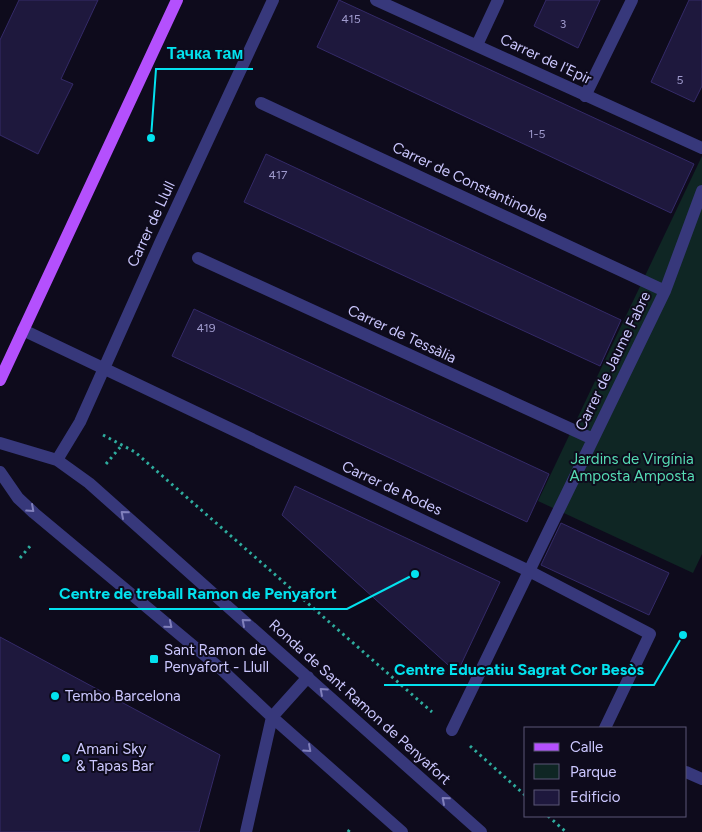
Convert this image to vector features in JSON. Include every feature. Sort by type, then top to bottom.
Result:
[{"type":"main road","points":[[0,380],[177,0]]},
{"type":"street","name":"Carrer de Llull","points":[[57,460],[80,422],[161,241],[273,0]]},
{"type":"street","name":"Carrer de l'Epir","points":[[376,0],[702,148]]},
{"type":"street","points":[[477,45],[498,0]]},
{"type":"street","points":[[586,96],[632,0]]},
{"type":"street","name":"Carrer de Constantinoble","points":[[261,103],[665,291]]},
{"type":"street","name":"Carrer de Jaume Fabre","points":[[452,730],[665,291],[702,191]]},
{"type":"street","name":"Carrer de Tessàlia","points":[[198,258],[593,439]]},
{"type":"street","name":"Carrer de Rodes","points":[[23,330],[529,571],[650,634],[605,727]]},
{"type":"street","name":"Ronda de Sant Ramon de Penyafort","points":[[0,443],[57,460],[89,483],[481,832]]},
{"type":"street","points":[[0,472],[18,498],[34,513],[221,669],[402,832]]},
{"type":"street","points":[[246,832],[272,716],[308,677]]},
{"type":"street","points":[[687,772],[702,779]]},
{"type":"path","points":[[106,464],[122,445],[135,452],[524,794]]},
{"type":"path","points":[[20,558],[32,544]]},
{"type":"path","points":[[549,817],[566,832]]},
{"type":"green space","name":"Jardins de Virgínia Amposta Amposta","points":[[702,156],[702,554],[693,573],[538,501]]},
{"type":"building","points":[[19,0],[98,0],[61,79],[73,84],[38,154],[0,135],[0,40]]},
{"type":"building","points":[[339,0],[694,164],[671,213],[317,47]]},
{"type":"building","points":[[546,0],[600,0],[578,48],[534,26]]},
{"type":"building","points":[[689,0],[702,0],[702,86],[694,102],[651,82]]},
{"type":"building","points":[[266,154],[621,320],[600,366],[244,202]]},
{"type":"building","points":[[194,309],[549,474],[527,522],[172,356]]},
{"type":"building","points":[[295,486],[500,582],[457,673],[282,515]]},
{"type":"building","points":[[561,523],[669,573],[649,615],[541,565]]},
{"type":"building","name":"Tembo Barcelona","points":[[0,637],[220,755],[199,832],[0,832]]},
{"type":"place","name":"Тачка там","points":[[151,138]]},
{"type":"place","name":"Centre de treball Ramon de Penyafort","points":[[415,574]]},
{"type":"place","name":"Centre Educatiu Sagrat Cor Besòs","points":[[683,635]]},
{"type":"place","name":"Sant Ramon de Penyafort - Llull","points":[[154,659]]},
{"type":"place","name":"Tembo Barcelona","points":[[55,696]]},
{"type":"place","name":"Amani Sky & Tapas Bar","points":[[66,758]]}]
